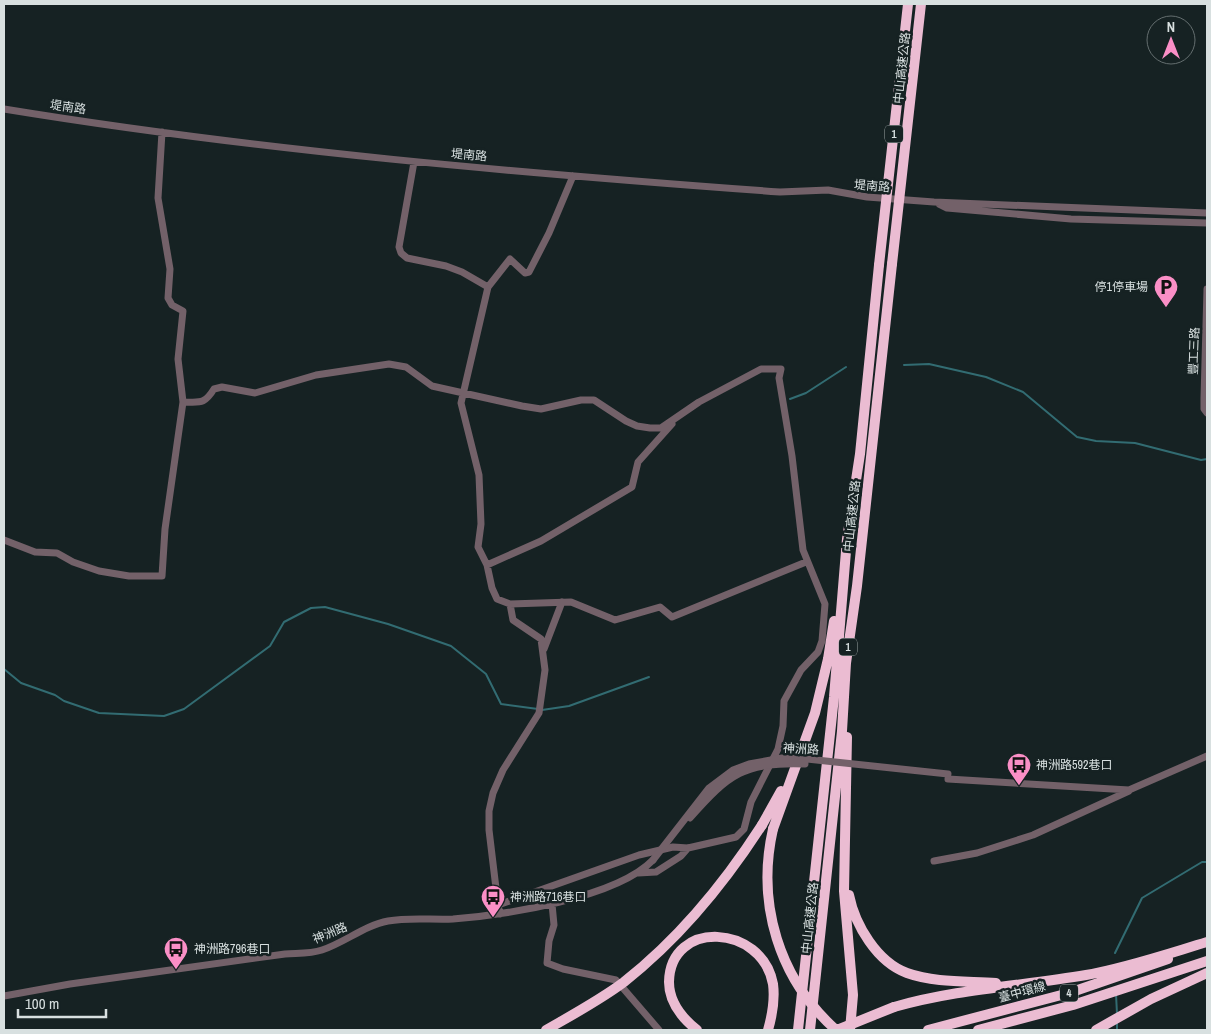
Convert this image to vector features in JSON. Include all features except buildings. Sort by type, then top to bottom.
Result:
[{"type":"highway","name":"中山高速公路","points":[[798,1030],[834,697],[847,539],[860,454],[908,4]]},
{"type":"highway","name":"中山高速公路","points":[[810,1030],[842,731],[846,663],[858,577],[922,4]]},
{"type":"highway","points":[[847,539],[828,659],[805,742],[773,829],[767,878],[770,910],[778,943],[794,980],[808,1001],[836,1030],[894,1007],[930,997],[1088,974],[1207,944]]},
{"type":"highway","points":[[846,663],[846,867],[844,891],[852,995],[850,1030]]},
{"type":"highway","points":[[546,1030],[622,983],[657,954],[692,920],[720,885],[762,824],[805,742]]},
{"type":"highway","points":[[846,867],[849,898],[866,939],[881,956],[906,973],[940,980],[1002,983],[1088,974]]},
{"type":"highway","points":[[697,1030],[686,1021],[671,996],[670,974],[674,962],[682,951],[693,942],[708,937],[725,936],[741,940],[762,959],[773,985],[773,1010],[768,1030]]},
{"type":"highway","name":"臺中環線","points":[[928,1030],[1069,993],[1207,944]]},
{"type":"highway","name":"臺中環線","points":[[978,1030],[1073,1005],[1207,961]]},
{"type":"highway","points":[[1096,1030],[1151,998],[1207,973]]},
{"type":"highway","points":[[1100,1030],[1120,1016]]},
{"type":"street","name":"堤南路","points":[[4,109],[162,132],[414,162],[573,176],[780,192],[828,190],[867,197],[934,202],[1207,213]]},
{"type":"street","points":[[4,540],[35,552],[57,553],[73,562],[98,571],[129,576],[161,578],[183,402],[178,359],[183,311],[174,307],[168,298],[170,269],[158,198],[162,132]]},
{"type":"street","points":[[414,162],[399,247],[401,254],[407,258],[446,266],[462,272],[488,287]]},
{"type":"street","points":[[573,176],[549,233],[529,272],[525,273],[510,259],[488,287],[461,403],[478,475],[481,524],[478,547],[487,565],[492,588],[497,599],[510,604],[571,602],[615,620],[660,607],[672,617],[806,562]]},
{"type":"street","name":"堤南路","points":[[934,202],[947,208],[1047,217],[1207,222]]},
{"type":"street","name":"豐工三路","points":[[1207,290],[1204,398],[1204,409],[1207,413]]},
{"type":"street","points":[[183,402],[203,402],[208,400],[214,389],[222,387],[255,393],[316,375],[390,364],[406,367],[432,386],[541,409],[581,400],[594,400],[637,426],[661,428],[699,402],[753,373],[771,368],[781,369],[779,378],[806,562],[825,604],[822,641],[818,652],[801,670],[784,701],[783,726],[778,749],[751,802],[740,835],[688,848],[673,847],[639,855],[498,905]]},
{"type":"street","points":[[487,565],[541,541],[632,487],[638,462],[678,418]]},
{"type":"street","points":[[544,648],[562,602]]},
{"type":"street","points":[[500,914],[489,830],[489,811],[493,793],[503,770],[539,713],[545,670],[544,648],[541,639],[513,620],[510,604]]},
{"type":"street","name":"神洲路","points":[[4,996],[70,984],[285,954],[317,952],[387,921],[452,919],[500,914],[552,904],[620,882],[638,873],[653,860],[708,788],[733,770],[749,764],[782,758],[807,759],[989,780],[1130,790],[1207,756]]},
{"type":"street","points":[[934,861],[977,853],[1033,835],[1130,790]]},
{"type":"street","points":[[638,873],[656,872],[680,856],[688,848]]},
{"type":"street","points":[[552,904],[554,925],[549,941],[547,962],[562,969],[616,980],[658,1030]]},
{"type":"waterway","points":[[904,365],[929,364],[986,377],[1023,392],[1077,437],[1096,441],[1135,443],[1201,460],[1207,459]]},
{"type":"waterway","points":[[790,399],[806,393],[846,367]]},
{"type":"waterway","points":[[4,669],[21,683],[99,713],[164,716],[184,709],[270,646],[284,622],[311,608],[325,607],[388,624],[451,646],[486,674],[501,704],[538,709]]},
{"type":"waterway","points":[[542,710],[569,706],[649,677]]},
{"type":"waterway","points":[[1115,953],[1142,898],[1202,862],[1207,862]]},
{"type":"waterway","points":[[1116,994],[1117,1014]]},
{"type":"waterway","points":[[1117,1022],[1117,1030]]},
{"type":"place","name":"停1停車場","points":[[1166,308]]},
{"type":"place","name":"神洲路592巷口","points":[[1019,786]]},
{"type":"place","name":"神洲路716巷口","points":[[493,918]]},
{"type":"place","name":"神洲路796巷口","points":[[176,970]]}]
